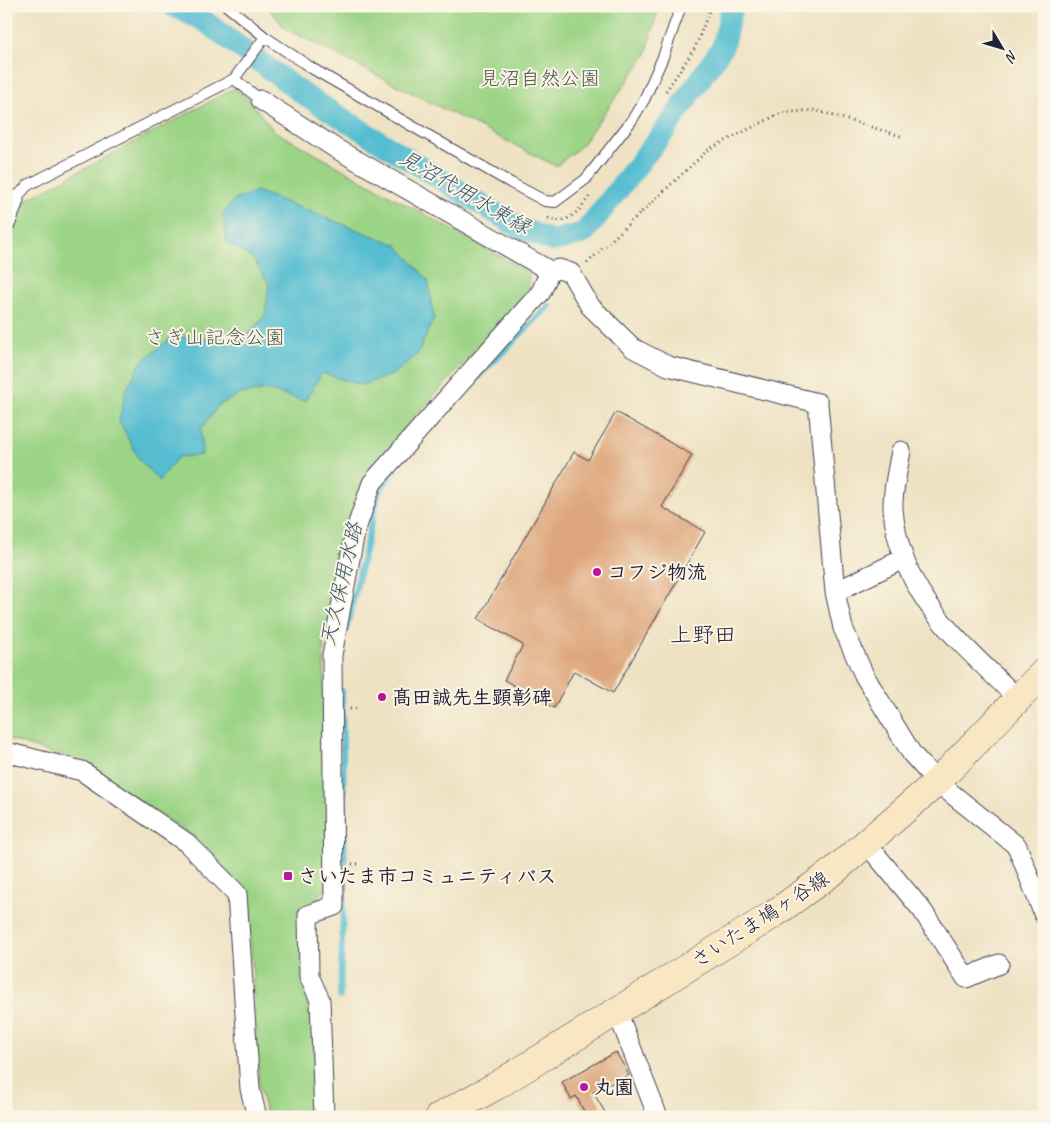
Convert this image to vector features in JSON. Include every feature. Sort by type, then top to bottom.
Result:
[{"type":"main road","name":"さいたま鳩ヶ谷線","points":[[439,1117],[496,1086],[774,914],[835,870],[937,782],[1044,672]]},
{"type":"street","points":[[261,100],[335,148],[550,270],[559,269],[571,273],[590,306],[633,348],[668,366],[818,403],[835,592],[843,628],[864,675],[912,754],[937,782],[1017,846],[1044,915]]},
{"type":"street","points":[[6,222],[14,200]]},
{"type":"street","points":[[324,1117],[320,1000],[309,976],[308,914],[334,906],[332,656],[355,532],[372,484],[541,292],[550,270]]},
{"type":"street","points":[[901,452],[893,507],[903,559],[919,592],[936,618],[1018,699]]},
{"type":"street","points":[[835,592],[903,559]]},
{"type":"street","points":[[6,752],[82,771],[187,843],[237,894],[250,1089],[257,1117]]},
{"type":"street","points":[[866,843],[922,910],[966,978],[999,964]]},
{"type":"street","points":[[617,1011],[658,1117]]},
{"type":"lane","points":[[227,6],[262,41],[488,170],[545,201],[555,202],[586,179],[632,120],[644,100],[659,66],[682,6]]},
{"type":"lane","points":[[14,200],[28,185],[236,76],[262,41]]},
{"type":"lane","points":[[236,76],[261,100]]},
{"type":"path","points":[[664,94],[695,48],[711,6]]},
{"type":"path","points":[[571,273],[581,268],[602,251],[659,193],[709,148],[781,113],[815,110],[904,137]]},
{"type":"path","points":[[545,217],[558,220],[572,217],[593,191]]},
{"type":"green space","name":"見沼自然公園","points":[[266,6],[659,6],[646,55],[580,147],[556,166],[286,29]]},
{"type":"green space","name":"さぎ山記念公園","points":[[235,88],[249,100],[274,131],[528,272],[530,291],[403,430],[363,487],[323,640],[328,765],[328,887],[303,913],[303,980],[314,1031],[318,1117],[267,1117],[259,1085],[248,894],[194,837],[86,765],[6,738],[6,250],[26,200]]},
{"type":"water","points":[[256,191],[397,245],[428,280],[434,318],[418,354],[392,375],[361,385],[322,373],[305,401],[266,390],[240,394],[219,405],[201,429],[202,455],[178,457],[159,481],[139,459],[119,421],[126,390],[141,362],[171,338],[196,337],[218,342],[250,333],[265,315],[269,284],[253,259],[227,242],[223,214],[234,200]]},
{"type":"building","points":[[616,412],[692,455],[662,507],[705,532],[613,693],[574,671],[554,708],[504,680],[523,645],[478,619],[574,452],[588,460]]},
{"type":"building","name":"丸園","points":[[616,1052],[629,1075],[593,1092],[606,1114],[601,1117],[587,1117],[576,1096],[571,1099],[562,1082]]},
{"type":"waterway","name":"見沼代用水東縁","points":[[173,6],[203,20],[303,94],[518,227],[553,241],[584,233],[666,129],[723,46],[732,6]]},
{"type":"waterway","name":"天久保用水路","points":[[472,383],[549,306]]},
{"type":"waterway","name":"天久保用水路","points":[[346,631],[378,494],[393,472]]},
{"type":"waterway","name":"天久保用水路","points":[[340,997],[345,856],[342,691]]},
{"type":"place","name":"コフジ物流","points":[[597,572]]},
{"type":"place","name":"髙田誠先生顕彰碑","points":[[382,697]]},
{"type":"place","name":"さいたま市コミュニティバス","points":[[288,876]]},
{"type":"place","name":"丸園","points":[[584,1087]]},
{"type":"district","name":"上野田","points":[[703,634]]}]
